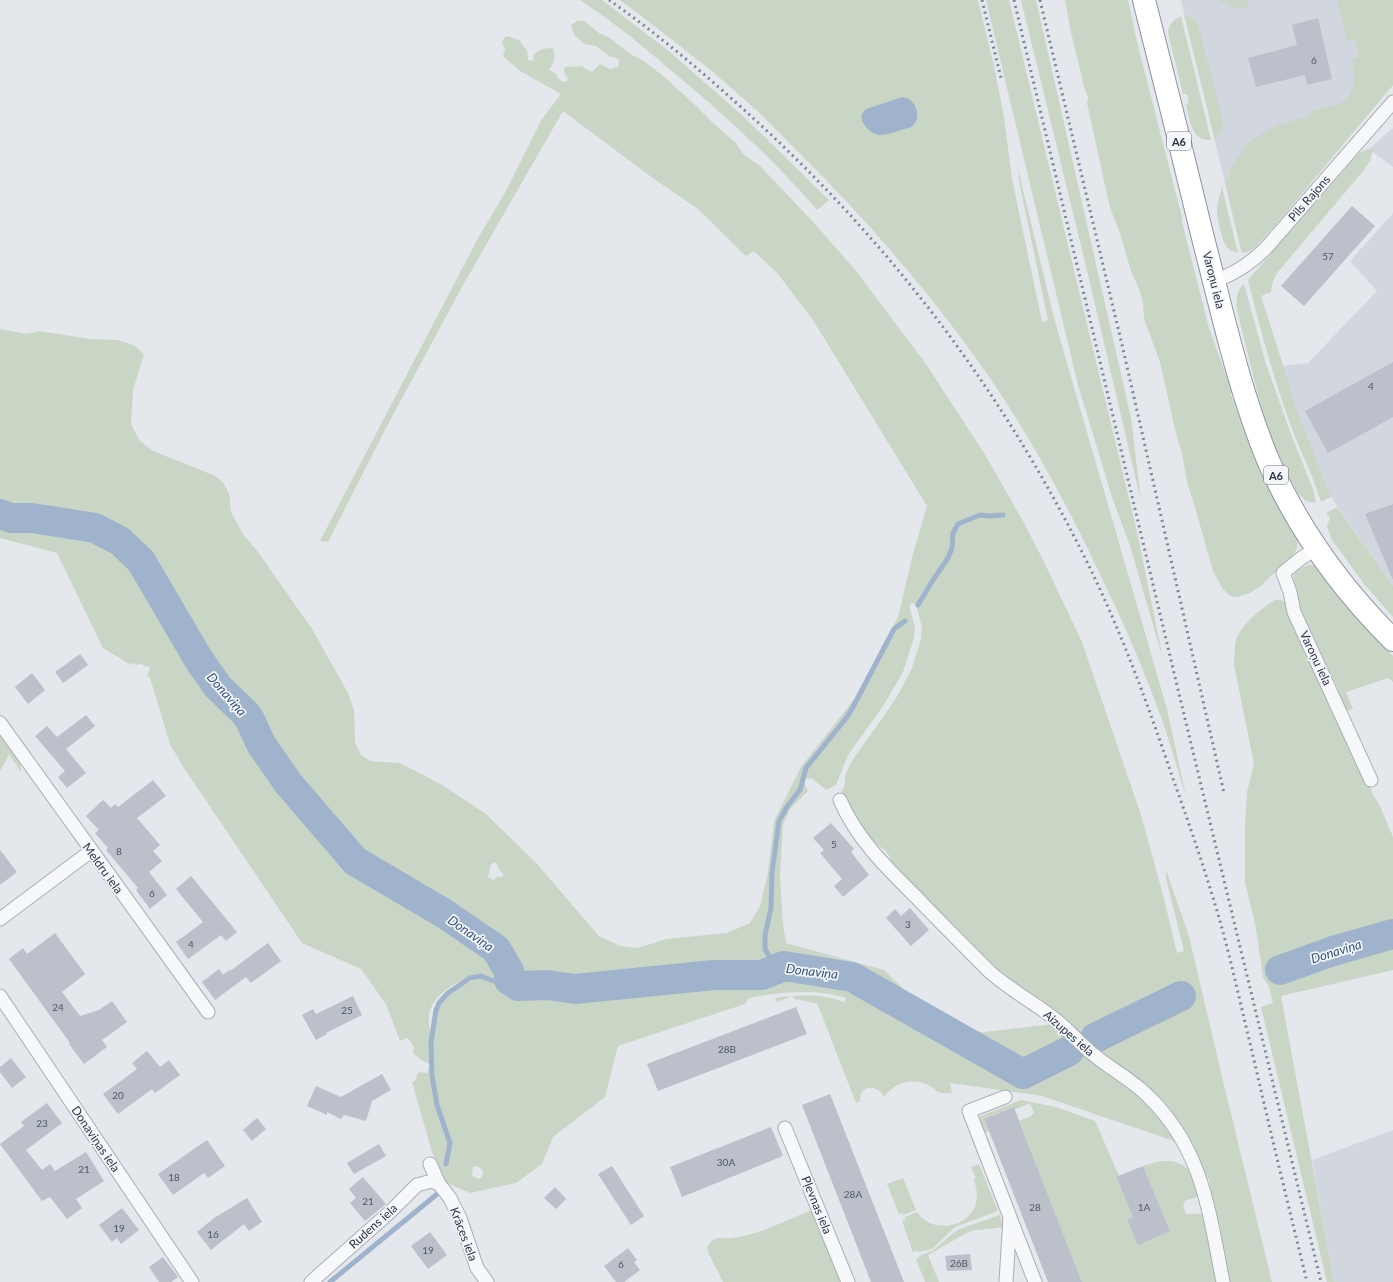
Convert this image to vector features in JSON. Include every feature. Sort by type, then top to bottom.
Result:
[{"type":"highway","name":"Varoņu iela","points":[[1144,0],[1225,326],[1244,389],[1264,447],[1283,490],[1317,548],[1336,576],[1359,604],[1393,640]]},
{"type":"street","name":"Pils Rajons","points":[[1214,281],[1238,271],[1266,248],[1393,102]]},
{"type":"street","name":"Varoņu iela","points":[[1317,548],[1300,559],[1283,574],[1290,592],[1294,612],[1371,780]]},
{"type":"street","name":"Meldru iela","points":[[0,723],[208,1012]]},
{"type":"street","name":"Aizupes iela","points":[[840,800],[856,830],[879,858],[990,972],[1007,986],[1055,1019],[1095,1056],[1138,1086],[1160,1109],[1184,1142],[1200,1179],[1208,1204],[1223,1282]]},
{"type":"street","points":[[0,919],[91,851]]},
{"type":"street","name":"Donaviņas iela","points":[[0,996],[192,1282]]},
{"type":"street","points":[[1005,1097],[969,1111],[1035,1282]]},
{"type":"street","name":"Pļevnas iela","points":[[785,1128],[848,1282]]},
{"type":"street","name":"Krāces iela","points":[[430,1164],[439,1184],[450,1198],[460,1218],[477,1268],[487,1282]]},
{"type":"street","name":"Rudens iela","points":[[311,1282],[390,1212],[417,1185],[432,1181],[439,1184]]},
{"type":"street","points":[[1006,1282],[1010,1217]]},
{"type":"shaded area","points":[[1181,0],[1357,0],[1392,79],[1250,244],[1240,246]]},
{"type":"shaded area","points":[[1393,128],[1393,167],[1369,149]]},
{"type":"shaded area","points":[[1393,213],[1393,586],[1331,497],[1293,400],[1282,366],[1308,363],[1377,291],[1350,261]]},
{"type":"shaded area","points":[[1393,1130],[1393,1282],[1334,1282],[1312,1160]]},
{"type":"green space","points":[[580,0],[602,0],[670,52],[743,116],[829,200],[817,210],[771,160],[720,113],[608,19]]},
{"type":"green space","points":[[620,0],[978,0],[994,66],[1004,117],[1012,179],[1042,322],[1048,320],[1017,165],[1054,318],[1167,709],[1186,797],[1165,729],[1129,636],[1114,603],[1067,508],[1039,456],[992,381],[971,351],[926,292],[878,236],[774,127],[740,95]]},
{"type":"green space","points":[[986,0],[1009,0],[1138,536],[1163,659],[1131,549],[1112,497],[1078,385]]},
{"type":"green space","points":[[1021,0],[1036,0],[1131,418],[1141,501],[1086,266]]},
{"type":"green space","points":[[1065,0],[1128,0],[1138,46],[1209,328],[1239,416],[1298,538],[1297,548],[1292,557],[1258,588],[1250,593],[1237,597],[1229,595],[1222,588],[1213,571],[1187,482],[1182,453],[1177,438],[1160,362],[1144,319],[1143,301],[1131,271],[1120,233],[1110,208],[1087,103],[1088,97],[1084,87],[1070,28]]},
{"type":"green space","points":[[1218,0],[1247,0],[1249,7],[1237,9]]},
{"type":"green space","points":[[1337,0],[1393,0],[1393,85],[1274,227],[1253,249],[1242,253],[1225,181],[1231,168],[1249,142],[1277,125],[1310,116],[1313,110],[1341,103],[1350,94],[1352,89],[1354,83],[1354,71],[1352,59],[1359,57],[1355,40],[1347,41]]},
{"type":"green space","points":[[1184,15],[1193,18],[1198,24],[1223,122],[1223,131],[1215,139]]},
{"type":"green space","points":[[1181,16],[1211,140],[1199,137],[1192,128],[1186,104],[1189,103],[1187,94],[1183,94],[1168,33],[1170,24]]},
{"type":"green space","points":[[577,21],[584,21],[599,33],[610,38],[630,54],[644,61],[662,75],[736,143],[743,154],[760,166],[815,224],[856,271],[926,364],[984,453],[1023,521],[1082,642],[1142,818],[1177,953],[1184,951],[1166,878],[1166,870],[1189,936],[1272,1282],[1229,1282],[1226,1273],[1220,1225],[1216,1217],[1209,1180],[1190,1143],[1188,1143],[1187,1138],[1164,1108],[1143,1086],[1094,1050],[1056,1015],[1008,982],[966,944],[896,872],[889,862],[890,857],[886,851],[867,837],[851,817],[842,791],[845,784],[845,777],[850,764],[898,695],[912,668],[921,639],[922,627],[916,605],[912,603],[910,604],[915,628],[914,638],[903,672],[883,706],[848,755],[836,785],[826,790],[813,779],[806,778],[804,783],[808,791],[790,809],[783,825],[780,876],[783,924],[786,943],[884,970],[926,1011],[968,1034],[1053,1024],[1059,1027],[1089,1057],[1124,1080],[1136,1090],[1138,1097],[1144,1098],[1164,1118],[1172,1130],[1177,1142],[1176,1143],[1042,1096],[950,1083],[952,1093],[940,1093],[926,1084],[914,1081],[897,1085],[884,1097],[878,1090],[868,1088],[862,1092],[860,1095],[860,1101],[856,1103],[817,1003],[794,999],[792,996],[827,997],[844,1002],[846,998],[823,993],[798,992],[749,998],[745,1004],[618,1046],[605,1097],[553,1137],[542,1164],[516,1183],[470,1193],[445,1182],[432,1152],[412,1082],[416,1080],[419,1072],[427,1073],[430,1064],[421,1060],[413,1053],[414,1050],[412,1043],[407,1038],[400,1041],[386,1004],[361,969],[302,943],[184,768],[170,744],[150,678],[147,675],[150,669],[149,666],[146,667],[140,663],[138,665],[134,663],[131,665],[103,648],[57,553],[0,538],[0,329],[27,334],[39,331],[90,339],[117,340],[134,345],[144,354],[133,390],[131,424],[140,441],[153,451],[213,475],[222,481],[229,493],[231,512],[243,534],[258,552],[312,629],[348,693],[354,710],[355,742],[361,755],[370,761],[400,763],[444,786],[486,814],[537,864],[599,936],[620,946],[638,948],[666,939],[727,933],[750,923],[760,906],[768,872],[774,821],[801,767],[855,698],[898,617],[913,554],[927,506],[813,320],[778,274],[754,251],[746,256],[698,209],[650,176],[563,111],[462,287],[387,426],[328,542],[320,541],[477,240],[506,191],[542,119],[561,94],[520,71],[503,56],[505,50],[502,42],[506,36],[519,40],[527,51],[528,60],[533,61],[534,54],[542,49],[552,48],[554,59],[549,70],[556,74],[560,81],[566,82],[568,78],[564,72],[565,67],[581,66],[592,72],[600,64],[610,69],[618,67],[619,59],[609,56],[596,46],[584,44],[575,36],[571,25]],"holes":[[[496,862],[498,869],[503,873],[501,878],[498,876],[493,880],[488,877],[491,864]],[[372,874],[388,883],[387,886],[381,889],[374,886],[369,879]],[[474,975],[479,975],[481,978],[475,979],[458,988],[443,1000],[437,1011],[435,1032],[431,1033],[429,1022],[433,1004],[439,996],[455,984]],[[550,981],[565,985],[577,986],[614,981],[618,987],[583,992],[552,988],[522,988],[521,985]],[[473,1166],[479,1167],[483,1171],[482,1177],[479,1179],[472,1176]]]},
{"type":"green space","points":[[1368,149],[1373,149],[1370,161],[1364,170],[1277,273],[1273,281],[1271,292],[1261,296],[1293,400],[1331,497],[1321,502],[1312,476],[1294,434],[1281,396],[1263,338],[1248,280],[1359,153]]},
{"type":"green space","points":[[1222,187],[1238,253],[1227,247],[1220,228],[1217,208]]},
{"type":"green space","points":[[1244,284],[1266,364],[1292,437],[1313,489],[1316,503],[1306,501],[1297,492],[1276,450],[1262,411],[1237,310],[1238,292]]},
{"type":"green space","points":[[1337,507],[1393,586],[1393,617],[1365,585],[1332,540],[1327,526],[1330,518],[1326,513]]},
{"type":"green space","points":[[1308,565],[1317,567],[1344,602],[1382,646],[1393,656],[1393,682],[1388,678],[1346,692],[1353,709],[1346,711],[1335,682],[1302,617],[1293,581],[1297,570]]},
{"type":"green space","points":[[1275,600],[1281,600],[1286,603],[1393,837],[1393,925],[1371,930],[1344,940],[1335,947],[1324,951],[1294,953],[1285,956],[1276,965],[1279,976],[1293,981],[1308,973],[1320,971],[1327,959],[1338,952],[1368,944],[1378,937],[1393,935],[1393,970],[1281,996],[1334,1282],[1327,1282],[1261,1007],[1273,1003],[1269,987],[1263,977],[1256,928],[1245,882],[1245,824],[1247,792],[1254,764],[1234,665],[1235,646],[1238,635],[1247,623],[1264,607]]},
{"type":"green space","points":[[0,732],[20,762],[21,772],[9,754],[0,771]]},
{"type":"green space","points":[[791,996],[777,1002],[775,998]]},
{"type":"green space","points":[[1021,1100],[1056,1107],[1095,1121],[1119,1176],[1116,1178],[1133,1217],[1127,1220],[1138,1244],[1170,1231],[1143,1166],[1155,1162],[1167,1161],[1178,1163],[1187,1168],[1196,1182],[1198,1187],[1198,1195],[1186,1200],[1183,1205],[1186,1214],[1198,1214],[1205,1217],[1218,1282],[1082,1282],[1019,1121],[1031,1116],[1034,1113],[1030,1103],[1014,1110],[1013,1107],[984,1119],[989,1131],[983,1133],[979,1119],[981,1116]]},
{"type":"green space","points":[[979,1164],[998,1211],[955,1227],[932,1249],[918,1252],[917,1250],[913,1252],[902,1221],[905,1220],[905,1217],[917,1212],[924,1220],[943,1226],[962,1221],[970,1214],[975,1206],[977,1195],[974,1179],[976,1178],[971,1167]]},
{"type":"green space","points":[[903,1178],[916,1210],[903,1215],[902,1213],[899,1214],[887,1184]]},
{"type":"green space","points":[[810,1211],[814,1212],[841,1282],[723,1282],[708,1252],[707,1247],[712,1241],[718,1238],[741,1237],[751,1234]]},
{"type":"green space","points":[[1000,1215],[1003,1227],[970,1231],[928,1255],[939,1282],[925,1282],[916,1259],[920,1257],[919,1256],[932,1251],[957,1230]]},
{"type":"water","points":[[902,97],[911,101],[917,110],[917,120],[911,127],[880,135],[871,132],[864,125],[862,117],[866,109]]},
{"type":"building","points":[[1318,18],[1332,79],[1307,85],[1305,75],[1256,87],[1248,58],[1297,45],[1292,25]]},
{"type":"building","points":[[1352,206],[1375,226],[1304,306],[1281,286]]},
{"type":"building","points":[[1393,362],[1393,417],[1328,453],[1305,411]]},
{"type":"building","points":[[1393,504],[1393,580],[1365,514]]},
{"type":"building","points":[[80,654],[88,665],[63,683],[55,672]]},
{"type":"building","points":[[32,673],[45,690],[28,704],[15,687]]},
{"type":"building","points":[[86,715],[95,726],[66,749],[86,773],[67,788],[58,777],[65,771],[35,736],[47,726],[57,737]]},
{"type":"building","points":[[153,780],[166,796],[137,818],[160,845],[153,851],[162,861],[149,872],[167,895],[150,909],[136,890],[138,888],[106,850],[108,848],[95,833],[99,830],[86,816],[103,800],[111,808],[115,804],[118,807]]},
{"type":"building","points":[[831,823],[854,849],[851,852],[869,875],[843,897],[834,886],[842,879],[820,853],[824,850],[813,838]]},
{"type":"building","points":[[0,850],[17,872],[0,885]]},
{"type":"building","points":[[191,876],[237,932],[226,941],[221,935],[188,959],[176,942],[203,922],[176,889]]},
{"type":"building","points":[[910,908],[929,930],[911,946],[886,918],[895,909],[901,916]]},
{"type":"building","points":[[55,933],[85,974],[62,992],[80,1016],[99,1010],[112,1001],[127,1022],[102,1040],[107,1047],[84,1064],[9,959],[23,948],[27,954]]},
{"type":"building","points":[[268,943],[281,961],[251,983],[246,977],[215,1000],[202,982],[219,969],[223,975],[229,970],[230,971]]},
{"type":"building","points":[[353,996],[362,1015],[326,1033],[327,1034],[316,1040],[302,1015],[313,1009],[316,1014]]},
{"type":"building","points":[[796,1007],[807,1034],[658,1091],[647,1064]]},
{"type":"building","points":[[147,1051],[160,1067],[169,1060],[180,1075],[155,1093],[152,1089],[118,1114],[103,1094],[137,1069],[132,1063]]},
{"type":"building","points":[[11,1058],[26,1077],[12,1088],[0,1072],[0,1067]]},
{"type":"building","points":[[382,1074],[391,1090],[372,1101],[366,1121],[344,1115],[341,1119],[327,1112],[327,1115],[307,1106],[316,1086],[341,1097]]},
{"type":"building","points":[[830,1094],[904,1282],[871,1282],[802,1105]]},
{"type":"building","points":[[47,1103],[62,1123],[26,1150],[42,1170],[50,1164],[55,1171],[86,1152],[104,1181],[76,1199],[82,1208],[67,1219],[50,1197],[42,1201],[0,1144],[24,1126],[21,1122]]},
{"type":"building","points":[[1014,1107],[1082,1282],[1048,1282],[984,1119]]},
{"type":"building","points":[[257,1118],[266,1129],[252,1141],[243,1130]]},
{"type":"building","points":[[771,1127],[783,1156],[682,1197],[670,1167]]},
{"type":"building","points":[[207,1140],[225,1166],[208,1178],[204,1173],[173,1195],[158,1174]]},
{"type":"building","points":[[379,1144],[386,1156],[354,1174],[347,1163]]},
{"type":"building","points":[[612,1166],[644,1216],[631,1225],[598,1174]]},
{"type":"building","points":[[1143,1166],[1170,1231],[1138,1245],[1127,1220],[1133,1217],[1116,1177]]},
{"type":"building","points":[[363,1177],[386,1204],[365,1221],[350,1203],[356,1198],[349,1189]]},
{"type":"building","points":[[555,1187],[566,1199],[556,1209],[544,1198]]},
{"type":"building","points":[[247,1198],[262,1222],[249,1231],[244,1224],[211,1250],[197,1232],[214,1218]]},
{"type":"building","points":[[122,1208],[139,1230],[121,1244],[117,1238],[112,1242],[99,1225]]},
{"type":"building","points":[[430,1232],[447,1255],[428,1269],[411,1246]]},
{"type":"building","points":[[628,1248],[637,1260],[634,1262],[640,1270],[624,1282],[616,1282],[604,1266]]},
{"type":"building","points":[[970,1254],[972,1270],[947,1271],[945,1256]]},
{"type":"building","points":[[163,1257],[178,1277],[171,1282],[159,1282],[149,1267]]},
{"type":"waterway","name":"Donaviņa","points":[[0,514],[11,518],[32,518],[95,528],[120,541],[141,561],[199,660],[218,687],[245,713],[250,720],[261,744],[288,783],[355,861],[445,914],[496,949],[509,971],[509,980],[518,986],[547,985],[575,989],[714,975],[762,975],[784,966],[852,977],[1023,1074],[1069,1051]]},
{"type":"waterway","points":[[918,605],[948,558],[952,548],[953,533],[958,524],[980,515],[1003,515]]},
{"type":"waterway","points":[[774,970],[765,949],[765,935],[771,908],[772,873],[779,821],[788,805],[800,790],[806,768],[847,717],[894,629],[905,621]]},
{"type":"waterway","name":"Donaviņa","points":[[1280,970],[1333,951],[1393,934]]},
{"type":"waterway","points":[[446,1164],[450,1143],[437,1105],[432,1076],[431,1042],[436,1010],[439,1003],[448,993],[470,978],[481,976],[496,982],[509,980]]},
{"type":"waterway","name":"Donaviņa","points":[[1095,1038],[1181,996]]},
{"type":"waterway","points":[[330,1282],[436,1195]]},
{"type":"railway","points":[[609,0],[657,35],[732,99],[786,149],[837,201],[885,255],[930,311],[973,369],[1013,429],[1050,491],[1084,556],[1109,609],[1152,718],[1204,869],[1229,956],[1307,1282]]},
{"type":"railway","points":[[982,0],[1001,78]]},
{"type":"railway","points":[[1014,0],[1321,1282]]},
{"type":"railway","points":[[1040,0],[1123,349],[1224,793]]}]
